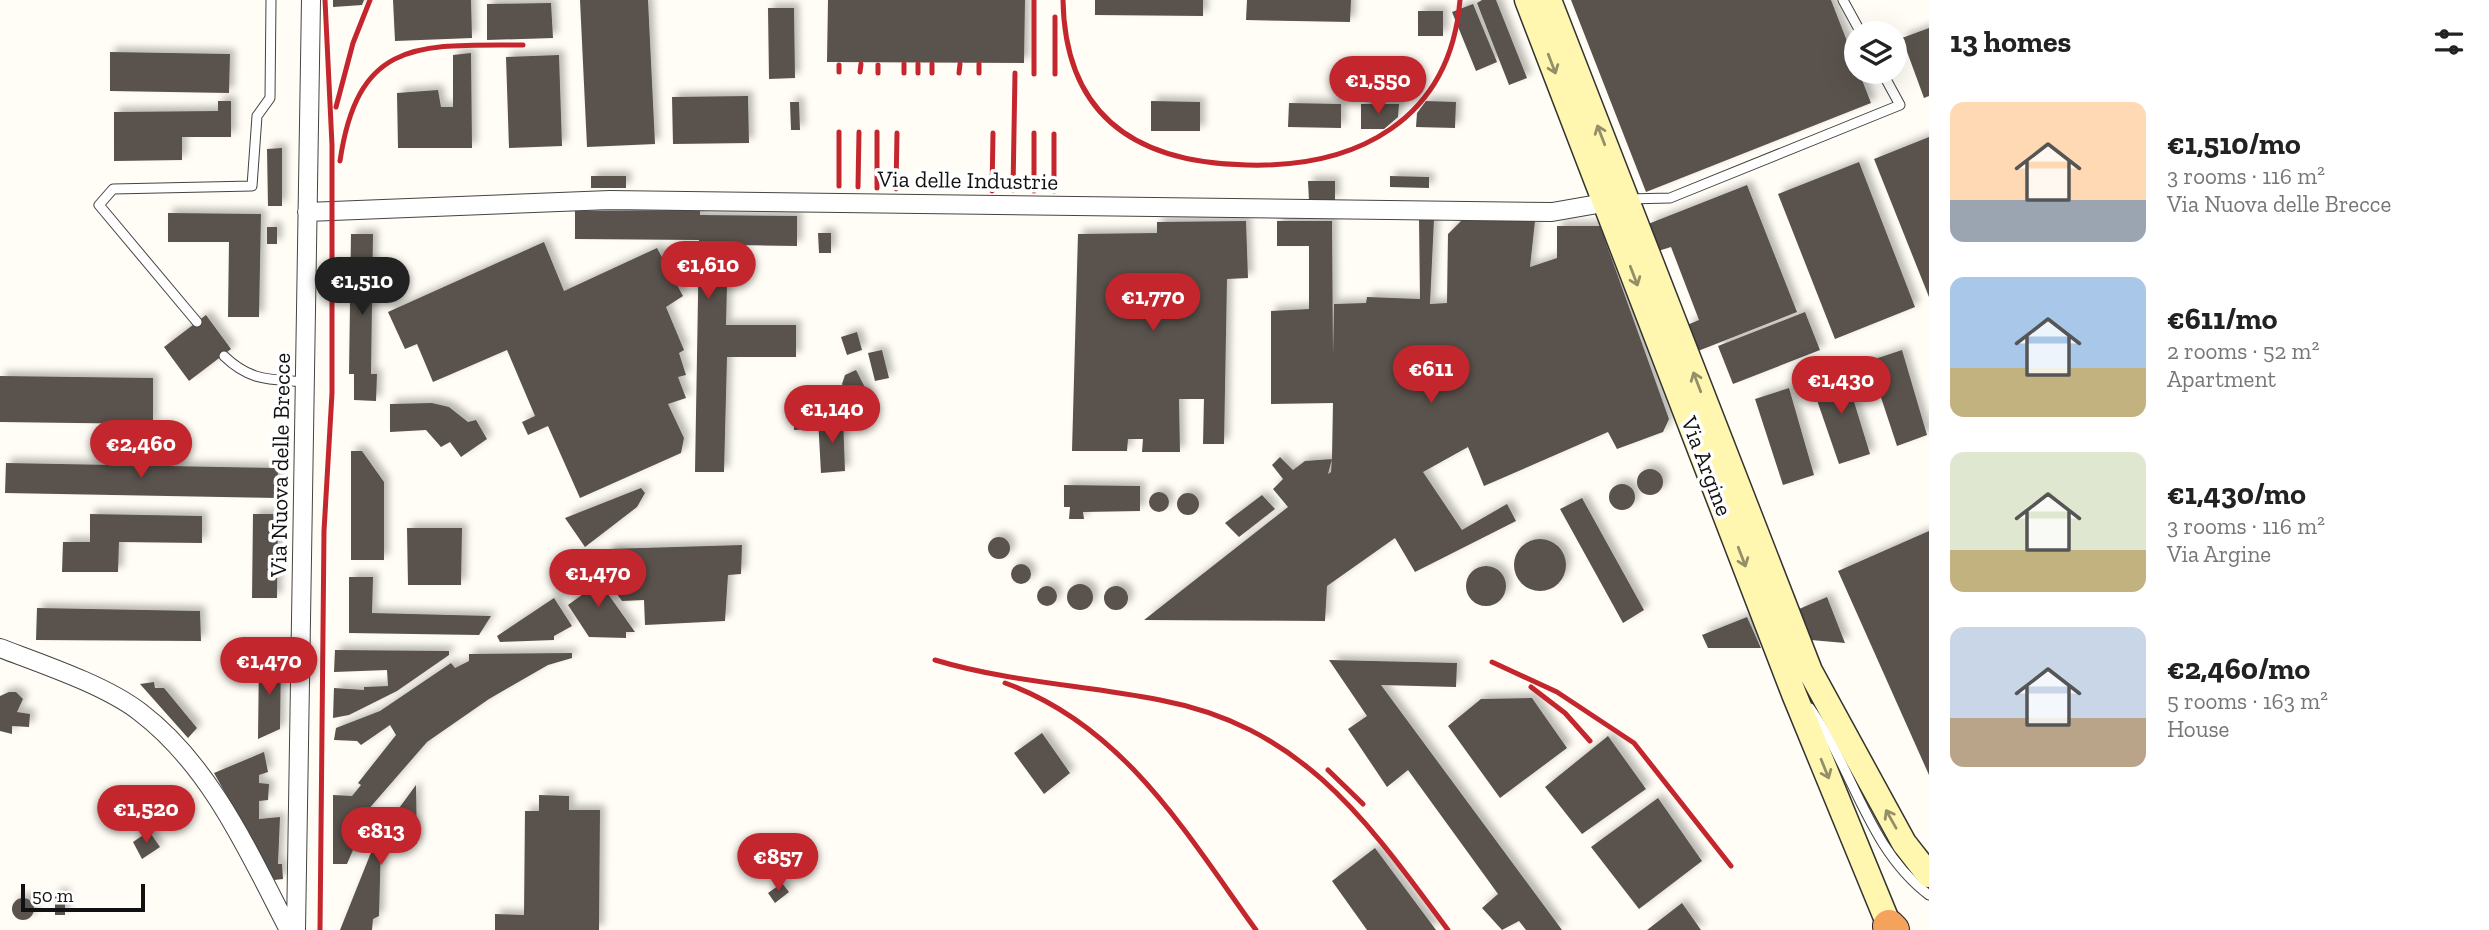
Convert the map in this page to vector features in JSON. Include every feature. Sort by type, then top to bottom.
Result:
[{"type":"street","name":"Via Nuova delle Brecce","points":[[296,930],[311,0]]},
{"type":"street","name":"Via Argine","points":[[1527,0],[1616,201],[1810,671],[1904,843],[1929,875]]},
{"type":"street","name":"Via Argine","points":[[1549,0],[1616,201],[1787,675],[1891,929]]},
{"type":"street","name":"Via delle Industrie","points":[[307,212],[610,200],[1552,212],[1616,201]]},
{"type":"street","points":[[0,648],[64,672],[139,711],[186,755],[224,809],[289,930]]},
{"type":"lane","points":[[197,322],[99,205],[113,189],[252,186],[257,116],[270,97],[271,0]]},
{"type":"lane","points":[[1843,0],[1854,21]]},
{"type":"lane","points":[[1616,201],[1670,198],[1900,105],[1889,84]]},
{"type":"lane","points":[[225,356],[241,372],[258,379],[306,382]]},
{"type":"lane","points":[[1787,675],[1825,729],[1894,862],[1929,895]]},
{"type":"building","points":[[333,0],[364,0],[362,5],[333,7]]},
{"type":"building","points":[[393,0],[471,0],[472,38],[395,41]]},
{"type":"building","points":[[580,0],[648,0],[655,144],[587,147]]},
{"type":"building","points":[[828,0],[1025,0],[1024,63],[827,62]]},
{"type":"building","points":[[1095,0],[1203,0],[1203,16],[1095,15]]},
{"type":"building","points":[[1247,0],[1351,0],[1350,22],[1246,20]]},
{"type":"building","points":[[1482,0],[1496,0],[1527,78],[1509,85],[1477,3]]},
{"type":"building","points":[[1571,0],[1831,0],[1844,33],[1844,84],[1864,84],[1871,103],[1646,192]]},
{"type":"building","points":[[551,3],[553,38],[487,40],[487,4]]},
{"type":"building","points":[[1473,4],[1497,62],[1476,71],[1452,12]]},
{"type":"building","points":[[768,8],[794,8],[795,78],[769,79]]},
{"type":"building","points":[[1418,11],[1443,11],[1443,36],[1418,36]]},
{"type":"building","points":[[1929,28],[1929,96],[1924,98],[1907,52],[1907,36]]},
{"type":"building","points":[[110,52],[230,54],[229,93],[110,91]]},
{"type":"building","points":[[471,53],[472,148],[398,148],[397,93],[438,90],[441,107],[453,107],[453,55]]},
{"type":"building","points":[[559,55],[562,146],[509,148],[506,57]]},
{"type":"building","points":[[748,96],[749,143],[673,144],[672,97]]},
{"type":"building","points":[[218,101],[231,101],[231,137],[182,137],[182,160],[114,161],[114,112],[218,111]]},
{"type":"building","points":[[1151,101],[1200,102],[1200,131],[1151,131]]},
{"type":"building","points":[[1426,101],[1456,102],[1455,128],[1416,127],[1417,113]]},
{"type":"building","points":[[790,102],[799,102],[800,130],[791,130]]},
{"type":"building","points":[[1289,103],[1341,104],[1341,128],[1288,127]]},
{"type":"building","points":[[1361,104],[1399,104],[1398,117],[1384,129],[1361,129]]},
{"type":"building","points":[[1929,137],[1929,297],[1874,159]]},
{"type":"building","points":[[282,148],[282,206],[268,206],[267,149]]},
{"type":"building","points":[[1859,162],[1915,307],[1835,339],[1778,194]]},
{"type":"building","points":[[591,176],[626,176],[626,188],[591,188]]},
{"type":"building","points":[[1390,176],[1429,177],[1429,188],[1390,187]]},
{"type":"building","points":[[1308,181],[1335,181],[1335,201],[1309,201]]},
{"type":"building","points":[[1747,185],[1797,312],[1698,351],[1687,325],[1699,320],[1671,247],[1658,251],[1648,224]]},
{"type":"building","points":[[700,210],[700,215],[797,216],[797,246],[728,245],[726,325],[796,325],[796,357],[727,357],[724,472],[695,472],[699,240],[575,239],[575,211]]},
{"type":"building","points":[[168,213],[261,214],[259,317],[228,317],[229,242],[168,242]]},
{"type":"building","points":[[1419,219],[1434,219],[1430,304],[1447,303],[1448,234],[1461,221],[1535,221],[1530,267],[1557,258],[1557,226],[1600,226],[1669,419],[1663,432],[1617,449],[1608,432],[1484,486],[1468,447],[1423,472],[1462,530],[1507,504],[1516,521],[1415,572],[1395,538],[1327,586],[1325,621],[1144,620],[1288,507],[1273,489],[1283,479],[1272,465],[1280,457],[1293,470],[1305,461],[1332,459],[1333,403],[1271,404],[1271,311],[1309,309],[1309,246],[1277,246],[1277,221],[1332,221],[1333,355],[1334,304],[1366,303],[1367,297],[1420,299]]},
{"type":"building","points":[[1246,221],[1248,278],[1227,279],[1224,444],[1203,444],[1204,399],[1179,399],[1180,452],[1142,452],[1143,439],[1128,439],[1127,451],[1072,451],[1078,234],[1157,233],[1157,222]]},
{"type":"building","points":[[267,227],[277,227],[277,244],[267,244]]},
{"type":"building","points":[[818,233],[831,233],[831,253],[819,253]]},
{"type":"building","points":[[351,234],[373,234],[371,374],[377,374],[376,401],[354,400],[354,374],[349,374]]},
{"type":"building","points":[[544,242],[564,291],[657,248],[683,296],[666,307],[684,350],[679,353],[686,375],[678,377],[686,398],[668,404],[684,438],[681,453],[580,498],[548,426],[528,435],[522,422],[535,416],[507,350],[433,382],[417,344],[405,349],[388,312]]},
{"type":"building","points":[[1805,312],[1820,350],[1733,384],[1718,346]]},
{"type":"building","points":[[206,315],[231,349],[189,381],[164,347]]},
{"type":"building","points":[[857,332],[862,350],[847,355],[841,337]]},
{"type":"building","points":[[882,350],[889,378],[875,381],[868,353]]},
{"type":"building","points":[[1902,350],[1927,435],[1897,446],[1869,361]]},
{"type":"building","points":[[1844,369],[1870,454],[1839,464],[1810,380]]},
{"type":"building","points":[[856,370],[872,401],[852,411],[842,384],[845,375]]},
{"type":"building","points":[[0,376],[153,378],[153,424],[0,422]]},
{"type":"building","points":[[1789,388],[1814,475],[1783,485],[1755,399]]},
{"type":"building","points":[[810,402],[813,429],[794,430],[795,404]]},
{"type":"building","points":[[432,403],[449,407],[468,422],[476,420],[487,439],[461,457],[450,442],[441,447],[426,430],[390,432],[390,404]]},
{"type":"building","points":[[843,417],[845,471],[821,473],[818,418]]},
{"type":"building","points":[[351,451],[362,451],[384,482],[384,560],[351,560]]},
{"type":"building","points":[[6,463],[278,468],[277,498],[5,493]]},
{"type":"building","points":[[1650,469],[1659,473],[1663,482],[1659,491],[1650,495],[1641,491],[1637,482],[1641,473]]},
{"type":"building","points":[[1622,484],[1631,488],[1635,497],[1631,506],[1622,510],[1613,506],[1609,497],[1613,488]]},
{"type":"building","points":[[1064,485],[1140,486],[1140,511],[1083,512],[1084,519],[1069,519],[1070,507],[1064,507]]},
{"type":"building","points":[[641,488],[645,493],[637,507],[585,547],[565,518]]},
{"type":"building","points":[[1159,492],[1166,495],[1169,502],[1166,509],[1159,512],[1152,509],[1149,502],[1152,495]]},
{"type":"building","points":[[1184,493],[1192,493],[1199,500],[1199,508],[1192,515],[1184,515],[1177,508],[1177,500]]},
{"type":"building","points":[[1262,495],[1275,509],[1239,537],[1225,523]]},
{"type":"building","points":[[1582,498],[1644,610],[1623,623],[1560,509]]},
{"type":"building","points":[[90,514],[202,516],[202,543],[119,542],[118,572],[62,572],[63,542],[90,542]]},
{"type":"building","points":[[253,514],[278,514],[277,598],[252,598]]},
{"type":"building","points":[[407,528],[462,528],[461,585],[408,585]]},
{"type":"building","points":[[1929,531],[1929,775],[1838,571]]},
{"type":"building","points":[[999,537],[1007,540],[1010,548],[1007,556],[999,559],[991,556],[988,548],[991,540]]},
{"type":"building","points":[[1540,539],[1559,546],[1566,565],[1559,584],[1540,591],[1521,584],[1514,565],[1521,546]]},
{"type":"building","points":[[742,545],[741,574],[728,575],[725,621],[645,625],[644,600],[622,601],[603,576],[610,576],[608,549]]},
{"type":"building","points":[[586,563],[635,632],[626,632],[626,638],[589,637],[568,605],[590,589],[582,580],[574,585],[569,579]]},
{"type":"building","points":[[1017,564],[1025,564],[1031,574],[1025,584],[1017,584],[1011,578],[1011,570]]},
{"type":"building","points":[[1486,566],[1500,572],[1506,586],[1500,600],[1486,606],[1472,600],[1466,586],[1472,572]]},
{"type":"building","points":[[349,577],[373,577],[372,613],[491,616],[479,635],[349,633]]},
{"type":"building","points":[[1080,584],[1089,588],[1093,597],[1089,606],[1080,610],[1071,606],[1067,597],[1071,588]]},
{"type":"building","points":[[1043,586],[1051,586],[1057,596],[1051,606],[1043,606],[1037,600],[1037,592]]},
{"type":"building","points":[[1111,586],[1121,586],[1128,593],[1128,603],[1121,610],[1111,610],[1104,603],[1104,593]]},
{"type":"building","points":[[1827,597],[1845,643],[1811,640],[1799,609]]},
{"type":"building","points":[[554,598],[572,626],[554,636],[554,640],[500,642],[497,636]]},
{"type":"building","points":[[37,608],[200,611],[201,641],[36,640]]},
{"type":"building","points":[[1747,617],[1761,648],[1708,648],[1702,635]]},
{"type":"building","points":[[335,650],[449,651],[449,655],[397,691],[349,715],[333,718],[334,688],[364,690],[364,687],[388,686],[387,670],[334,672]]},
{"type":"building","points":[[572,653],[572,658],[548,665],[489,699],[427,742],[360,819],[363,824],[351,841],[356,843],[347,864],[333,864],[333,795],[352,796],[361,785],[358,783],[396,735],[390,725],[361,745],[357,741],[334,740],[336,728],[380,711],[451,663],[455,668],[469,661],[469,654]]},
{"type":"building","points":[[259,659],[281,659],[280,729],[258,739]]},
{"type":"building","points":[[1329,660],[1457,663],[1456,687],[1381,685],[1562,930],[1526,930],[1519,921],[1502,930],[1482,908],[1498,894],[1408,770],[1387,787],[1348,729],[1367,716]]},
{"type":"building","points":[[154,682],[155,688],[164,688],[197,728],[188,738],[140,684]]},
{"type":"building","points":[[16,692],[23,699],[17,712],[30,714],[29,727],[12,726],[12,734],[0,731],[0,696]]},
{"type":"building","points":[[1532,698],[1567,748],[1500,798],[1448,726],[1481,699]]},
{"type":"building","points":[[1042,733],[1070,773],[1044,794],[1014,753]]},
{"type":"building","points":[[1608,736],[1646,789],[1582,834],[1545,787]]},
{"type":"building","points":[[264,752],[268,772],[259,775],[259,783],[269,784],[268,800],[259,801],[259,819],[280,817],[278,864],[282,864],[283,879],[274,880],[214,773]]},
{"type":"building","points":[[416,785],[417,844],[381,844],[379,916],[373,919],[372,930],[340,930],[370,855],[386,826]]},
{"type":"building","points":[[539,795],[569,796],[569,810],[600,810],[599,930],[495,930],[495,914],[524,915],[525,811],[539,811]]},
{"type":"building","points":[[1658,798],[1702,861],[1639,909],[1591,847]]},
{"type":"building","points":[[149,831],[160,847],[142,859],[133,842]]},
{"type":"building","points":[[1375,848],[1436,930],[1367,930],[1332,881]]},
{"type":"building","points":[[782,883],[789,892],[775,903],[768,893]]},
{"type":"building","points":[[55,893],[65,893],[65,915],[55,915]]},
{"type":"building","points":[[23,898],[31,901],[34,909],[31,917],[23,920],[15,917],[12,909],[15,901]]},
{"type":"building","points":[[1682,903],[1701,930],[1647,930]]},
{"type":"railway","points":[[320,930],[324,531],[332,393],[332,145],[325,0]]},
{"type":"railway","points":[[336,107],[353,43],[370,0]]},
{"type":"railway","points":[[1034,0],[1034,74]]},
{"type":"railway","points":[[1063,0],[1067,41],[1077,75],[1093,103],[1114,126],[1141,143],[1172,155],[1208,162],[1247,165],[1287,164],[1325,158],[1360,146],[1391,129],[1417,106],[1438,77],[1452,42],[1460,0]]},
{"type":"railway","points":[[1055,17],[1055,74]]},
{"type":"railway","points":[[340,161],[349,121],[362,91],[378,70],[399,57],[424,49],[523,45]]},
{"type":"railway","points":[[860,72],[861,64]]},
{"type":"railway","points":[[904,64],[904,73]]},
{"type":"railway","points":[[918,64],[918,73]]},
{"type":"railway","points":[[932,64],[932,73]]},
{"type":"railway","points":[[959,73],[960,64]]},
{"type":"railway","points":[[979,64],[979,73]]},
{"type":"railway","points":[[839,65],[839,72]]},
{"type":"railway","points":[[878,65],[878,73]]},
{"type":"railway","points":[[1013,190],[1015,73]]},
{"type":"railway","points":[[839,132],[839,186]]},
{"type":"railway","points":[[858,187],[859,132]]},
{"type":"railway","points":[[877,132],[877,188]]},
{"type":"railway","points":[[896,189],[897,133]]},
{"type":"railway","points":[[992,191],[993,133]]},
{"type":"railway","points":[[1034,133],[1034,191]]},
{"type":"railway","points":[[1054,134],[1054,191]]},
{"type":"railway","points":[[935,660],[1018,678],[1160,700],[1210,713],[1254,732],[1293,756],[1327,784],[1359,816],[1448,930]]},
{"type":"railway","points":[[1492,662],[1557,692],[1634,743],[1731,866]]},
{"type":"railway","points":[[1005,683],[1047,702],[1084,726],[1118,754],[1177,820],[1256,930]]},
{"type":"railway","points":[[1531,687],[1565,713],[1590,741]]},
{"type":"railway","points":[[1328,770],[1363,804]]}]
